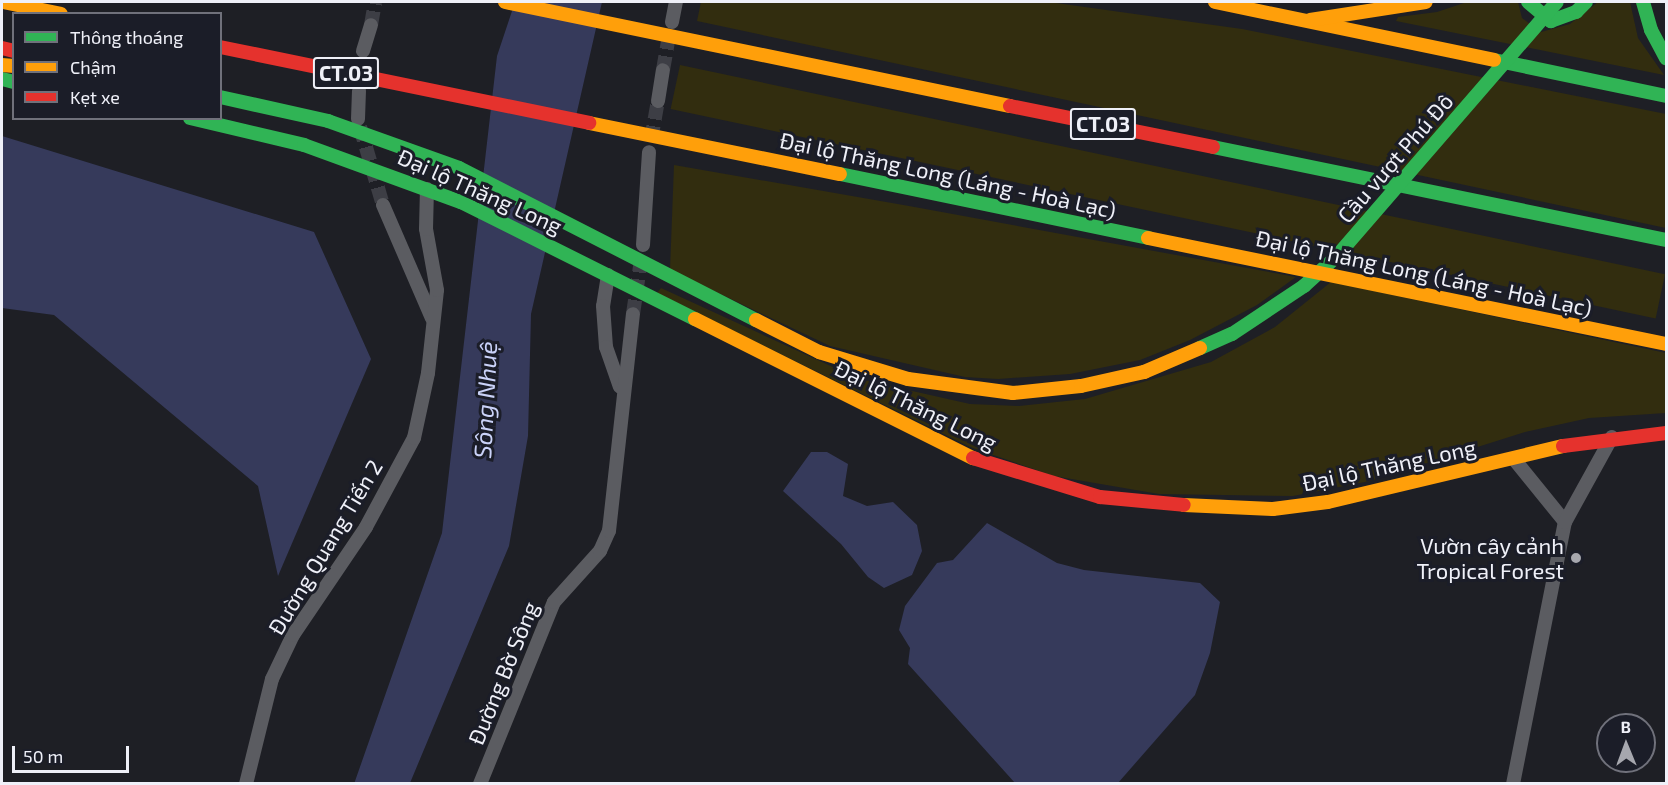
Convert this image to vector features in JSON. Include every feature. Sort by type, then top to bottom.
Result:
[{"type":"main road","points":[[3,2],[51,12]]},
{"type":"main road","name":"CT.03","points":[[505,2],[1666,240]]},
{"type":"main road","points":[[1215,2],[1666,96]]},
{"type":"main road","points":[[1310,20],[1426,2]]},
{"type":"main road","points":[[1528,2],[1538,14],[1551,21],[1576,12],[1586,2]]},
{"type":"main road","name":"Cầu vượt Phú Đô","points":[[579,228],[819,352],[908,380],[1013,393],[1081,386],[1144,372],[1201,350],[1248,325],[1304,286],[1344,249],[1557,2]]},
{"type":"main road","points":[[1643,2],[1651,30],[1666,58]]},
{"type":"main road","points":[[1270,12],[1298,4]]},
{"type":"main road","name":"Đại lộ Thăng Long (Láng - Hoà Lạc)","points":[[222,47],[1666,345]]},
{"type":"main road","name":"Đại lộ Thăng Long","points":[[222,97],[328,121],[459,168],[579,228]]},
{"type":"main road","name":"Đại lộ Thăng Long","points":[[198,120],[304,145],[461,202],[579,259],[984,464],[1100,496],[1172,506],[1273,509],[1328,502],[1612,437],[1666,433]]},
{"type":"street","points":[[672,22],[676,2]]},
{"type":"street","points":[[363,51],[371,25]]},
{"type":"street","points":[[658,101],[663,70]]},
{"type":"street","points":[[358,119],[359,91]]},
{"type":"street","points":[[643,245],[649,152]]},
{"type":"street","name":"Đường Quang Tiến 2","points":[[246,783],[272,679],[293,635],[366,527],[414,438],[428,373],[432,318],[437,290],[426,229],[427,189]]},
{"type":"street","points":[[383,205],[432,318]]},
{"type":"street","name":"Đường Bờ Sông","points":[[480,783],[554,602],[600,551],[609,531],[621,392],[606,347],[603,306],[608,275]]},
{"type":"street","points":[[621,392],[633,314]]},
{"type":"street","points":[[1513,783],[1565,522],[1612,437]]},
{"type":"street","points":[[1514,459],[1565,522]]},
{"type":"shaded area","points":[[701,2],[1049,2],[1242,29],[1666,114],[1666,228],[697,21]]},
{"type":"shaded area","points":[[1467,2],[1518,2],[1522,18],[1541,32],[1570,24],[1598,2],[1630,2],[1638,38],[1664,75],[1396,21],[1398,17],[1437,12]]},
{"type":"shaded area","points":[[680,65],[1665,274],[1656,318],[671,109]]},
{"type":"shaded area","points":[[674,165],[1296,277],[1257,305],[1190,340],[1140,360],[1070,374],[998,379],[965,377],[830,346],[670,270]]},
{"type":"shaded area","points":[[1331,282],[1666,353],[1666,413],[1589,418],[1525,432],[1370,481],[1293,496],[1159,494],[1054,476],[970,447],[657,293],[661,288],[859,379],[970,404],[1019,406],[1085,399],[1211,362],[1275,327]]},
{"type":"water","name":"Sông Nhuệ","points":[[515,2],[602,2],[531,314],[528,436],[509,546],[410,783],[354,784],[442,533],[497,56]]},
{"type":"water","points":[[2,136],[314,232],[371,359],[278,576],[258,486],[54,315],[2,308]]},
{"type":"water","points":[[811,452],[827,452],[848,464],[843,496],[867,506],[893,502],[917,525],[922,551],[912,575],[884,588],[868,577],[841,544],[783,491]]},
{"type":"water","points":[[987,523],[1057,563],[1084,570],[1200,583],[1220,602],[1210,653],[1195,695],[1118,783],[1015,783],[908,664],[910,648],[899,630],[905,606],[937,563],[953,560]]},
{"type":"tunnel","points":[[371,25],[375,2]]},
{"type":"tunnel","points":[[663,70],[670,30]]},
{"type":"tunnel","points":[[651,140],[658,101]]},
{"type":"tunnel","points":[[360,127],[383,205]]},
{"type":"tunnel","points":[[633,314],[642,253]]},
{"type":"traffic: fast","points":[[1528,2],[1551,21],[1576,12],[1586,2]]},
{"type":"traffic: fast","points":[[1200,348],[1232,334],[1304,286],[1336,257],[1557,2]]},
{"type":"traffic: fast","points":[[1643,2],[1651,30],[1666,58]]},
{"type":"traffic: fast","points":[[1494,60],[1666,96]]},
{"type":"traffic: fast","points":[[2,79],[12,82]]},
{"type":"traffic: fast","points":[[222,97],[328,121],[459,168],[756,320]]},
{"type":"traffic: fast","points":[[198,120],[304,145],[461,202],[695,319]]},
{"type":"traffic: fast","points":[[1213,147],[1666,240]]},
{"type":"traffic: fast","points":[[840,174],[1148,238]]},
{"type":"traffic: slow","points":[[3,2],[51,12]]},
{"type":"traffic: slow","points":[[505,2],[1010,106]]},
{"type":"traffic: slow","points":[[1215,2],[1494,60]]},
{"type":"traffic: slow","points":[[1310,20],[1426,2]]},
{"type":"traffic: slow","points":[[2,65],[12,66]]},
{"type":"traffic: slow","points":[[589,123],[840,174]]},
{"type":"traffic: slow","points":[[1148,238],[1666,344]]},
{"type":"traffic: slow","points":[[695,319],[973,458]]},
{"type":"traffic: slow","points":[[756,320],[819,352],[908,379],[1013,393],[1081,386],[1144,372],[1200,348]]},
{"type":"traffic: slow","points":[[1184,505],[1273,509],[1328,502],[1563,446]]},
{"type":"traffic: jam","points":[[222,47],[589,123]]},
{"type":"traffic: jam","points":[[2,48],[12,50]]},
{"type":"traffic: jam","points":[[1010,106],[1213,147]]},
{"type":"traffic: jam","points":[[1563,446],[1666,433]]},
{"type":"traffic: jam","points":[[973,458],[1100,497],[1184,505]]},
{"type":"place","name":"Vườn cây cảnh Tropical Forest","points":[[1576,558]]}]
